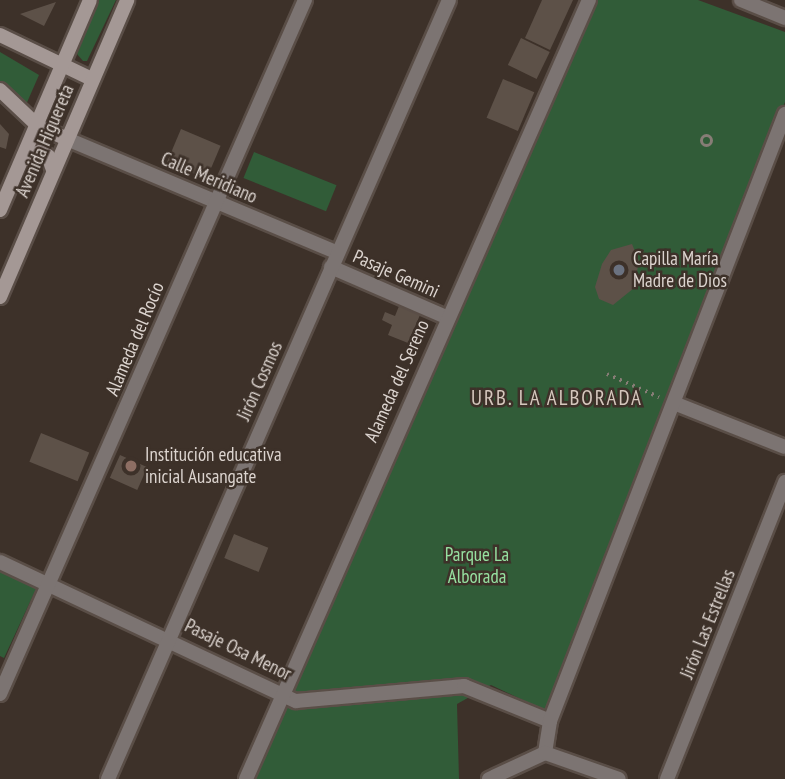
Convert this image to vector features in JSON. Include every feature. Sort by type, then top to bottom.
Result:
[{"type":"main road","name":"Avenida Higuereta","points":[[0,210],[38,127],[90,0]]},
{"type":"main road","name":"Avenida Higuereta","points":[[0,297],[127,0]]},
{"type":"main road","points":[[0,35],[62,67],[92,79]]},
{"type":"main road","points":[[0,90],[38,127],[67,139]]},
{"type":"main road","points":[[23,160],[40,152],[48,156],[53,170]]},
{"type":"street","name":"Alameda del Rocío","points":[[0,694],[305,0]]},
{"type":"street","name":"Jirón Cosmos","points":[[108,779],[449,0]]},
{"type":"street","name":"Alameda del Sereno","points":[[246,779],[446,317],[589,0]]},
{"type":"street","points":[[741,0],[785,18]]},
{"type":"street","points":[[545,753],[550,722],[785,114]]},
{"type":"street","name":"Calle Meridiano","points":[[67,139],[215,202],[333,260]]},
{"type":"street","name":"Pasaje Gemini","points":[[333,260],[446,317]]},
{"type":"street","points":[[674,403],[785,447]]},
{"type":"street","name":"Jirón Las Estrellas","points":[[667,779],[785,482]]},
{"type":"street","name":"Pasaje Osa Menor","points":[[0,562],[169,638],[296,701],[464,686],[550,722]]},
{"type":"street","points":[[491,779],[545,753],[619,779]]},
{"type":"path","points":[[607,374],[674,403]]},
{"type":"green space","points":[[99,0],[116,0],[87,61],[83,61],[77,54]]},
{"type":"green space","name":"Parque La Alborada","points":[[593,0],[698,0],[785,32],[785,102],[548,712],[491,685],[457,704],[459,779],[254,779]]},
{"type":"green space","points":[[0,52],[39,75],[25,107],[0,82]]},
{"type":"green space","points":[[254,152],[337,185],[326,211],[244,178]]},
{"type":"green space","points":[[0,571],[37,587],[4,658],[0,656]]},
{"type":"building","points":[[542,0],[573,0],[550,50],[525,38]]},
{"type":"building","points":[[56,2],[44,26],[20,14]]},
{"type":"building","points":[[521,38],[550,52],[537,79],[508,65]]},
{"type":"building","points":[[503,79],[534,92],[518,131],[487,118]]},
{"type":"building","points":[[0,124],[9,134],[6,149],[0,147]]},
{"type":"building","points":[[181,129],[221,146],[207,179],[167,162]]},
{"type":"building","name":"Capilla María Madre de Dios","points":[[632,244],[639,261],[634,288],[613,305],[599,299],[595,287],[602,264],[611,250]]},
{"type":"building","points":[[399,306],[420,315],[408,343],[388,335],[392,325],[382,320],[385,312],[395,316]]},
{"type":"building","points":[[41,433],[89,452],[78,481],[29,462]]},
{"type":"building","points":[[120,455],[147,467],[137,490],[110,478]]},
{"type":"building","points":[[234,534],[268,548],[259,572],[224,558]]},
{"type":"place","name":"Capilla María Madre de Dios","points":[[619,270]]},
{"type":"place","name":"Institución educativa inicial Ausangate","points":[[131,466]]},
{"type":"district","name":"URB. LA ALBORADA","points":[[557,398]]}]
